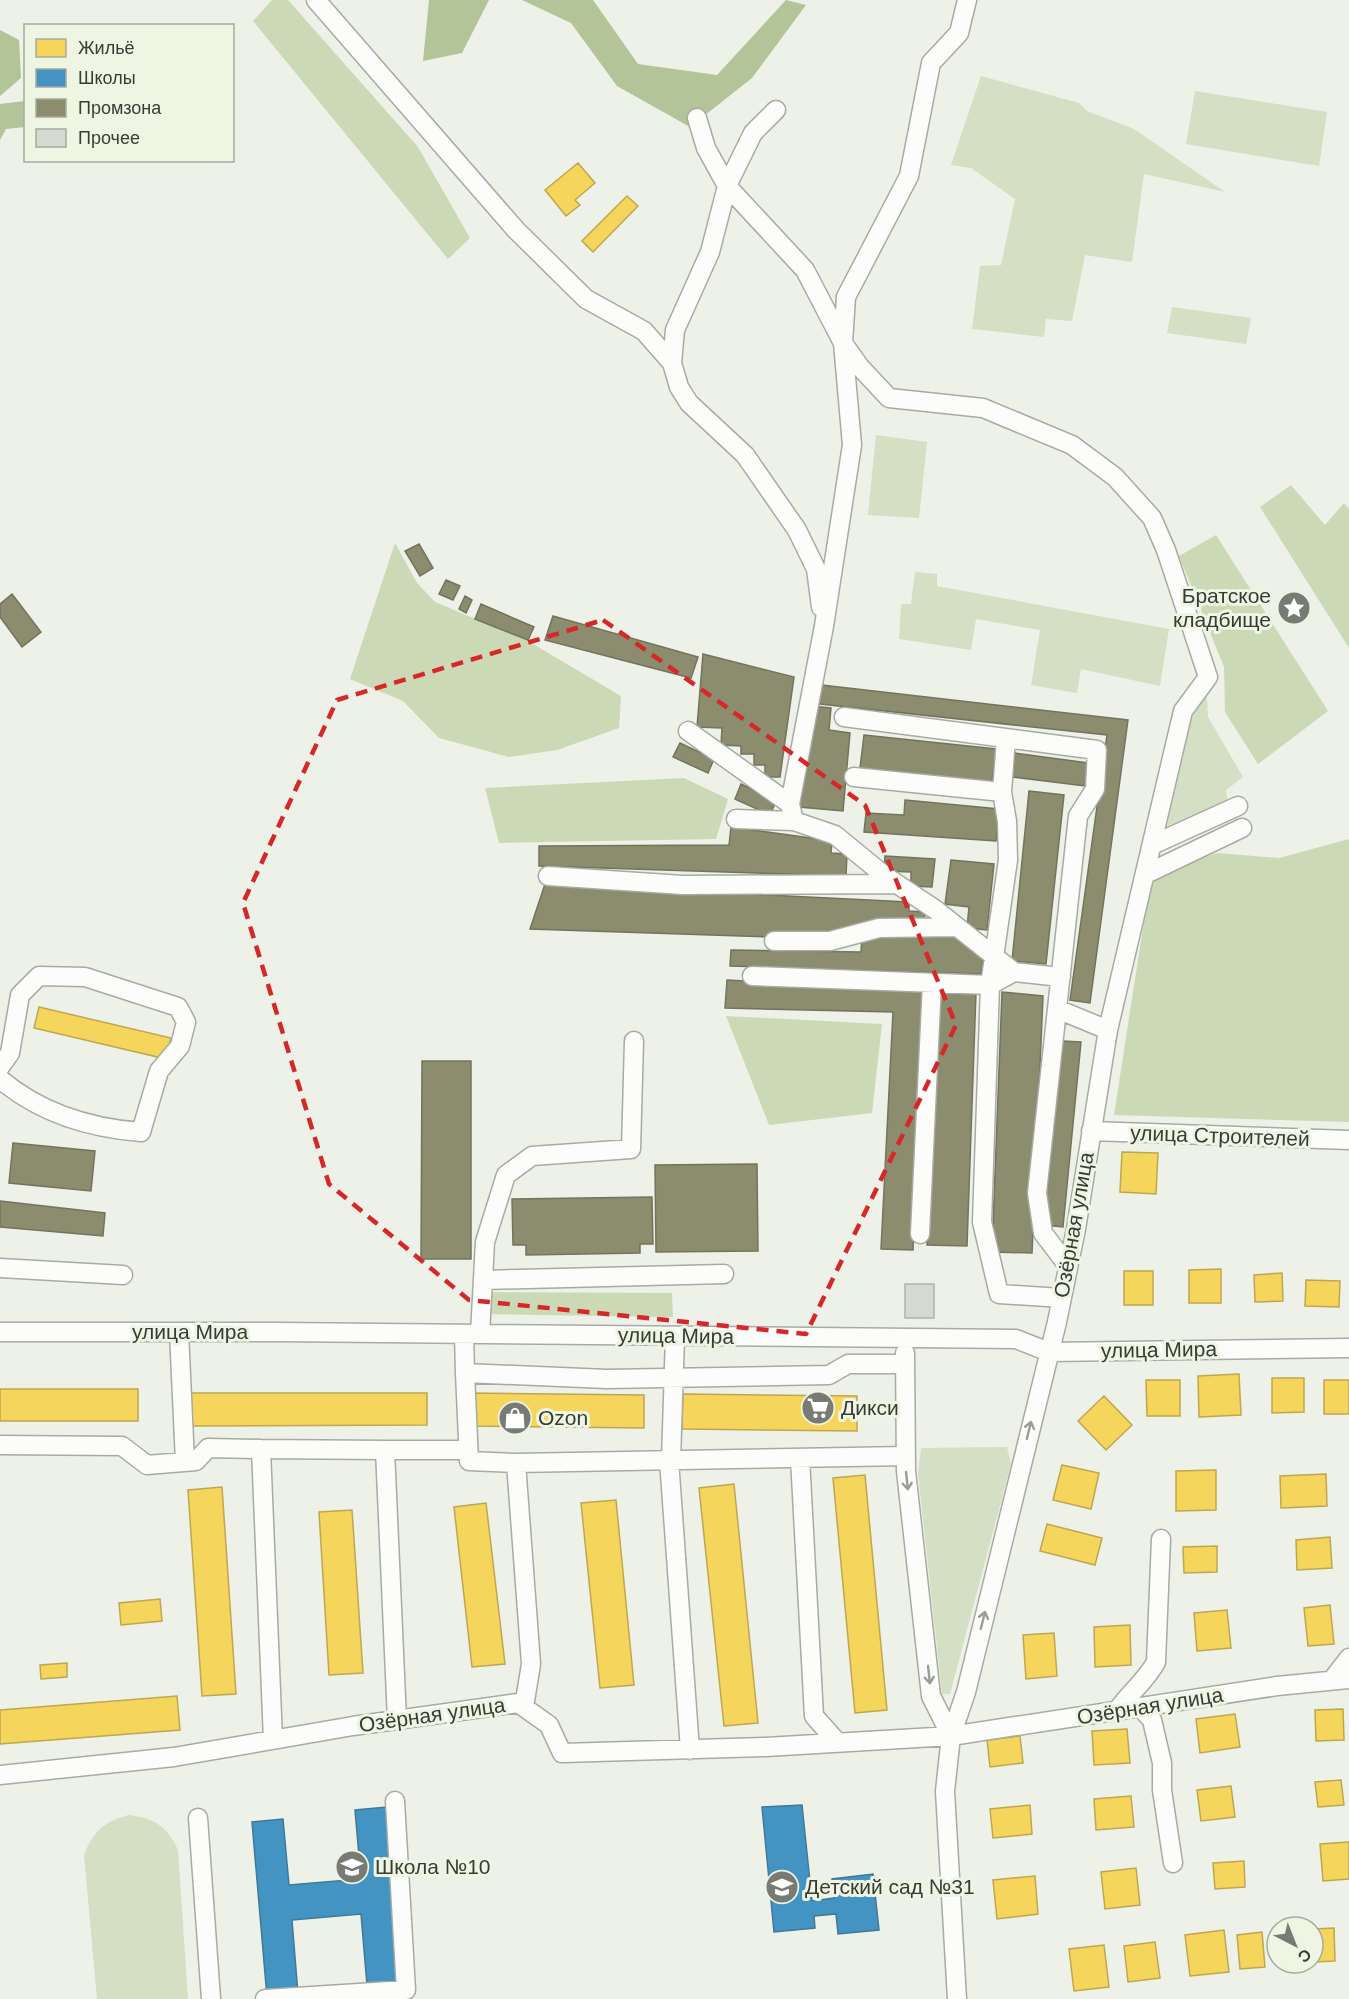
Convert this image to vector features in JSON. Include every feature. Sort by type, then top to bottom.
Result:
[{"type":"street","points":[[316,0],[516,230],[586,298],[644,331],[672,363]]},
{"type":"street","points":[[792,812],[852,445],[843,343],[846,297],[909,177],[931,63],[959,33],[967,0]]},
{"type":"street","points":[[776,110],[753,133],[727,186],[710,252],[675,330],[672,363],[679,387],[689,403],[745,455],[797,530],[816,569],[824,626]]},
{"type":"street","points":[[698,118],[706,148],[727,186],[805,270],[843,343]]},
{"type":"street","name":"Озёрная улица","points":[[843,343],[860,368],[888,398],[982,408],[1072,445],[1114,477],[1152,518],[1166,550],[1208,677],[1183,711],[1108,1030],[1062,1298],[966,1692],[951,1736],[945,1791],[957,1999]]},
{"type":"street","points":[[844,717],[1098,750],[1095,789],[1078,816],[1038,1192],[1043,1233],[1068,1266]]},
{"type":"street","points":[[688,731],[792,812],[836,835],[1014,972],[1060,977]]},
{"type":"street","points":[[1006,738],[1002,792],[1008,860],[990,985],[982,1222],[999,1294],[1062,1298]]},
{"type":"street","points":[[854,777],[1002,792]]},
{"type":"street","points":[[1152,845],[1238,806]]},
{"type":"street","points":[[736,819],[792,812]]},
{"type":"street","points":[[1146,874],[1242,828]]},
{"type":"street","points":[[548,876],[682,885],[897,884]]},
{"type":"street","points":[[774,941],[830,942],[879,928],[957,927]]},
{"type":"street","points":[[752,976],[990,985],[1014,972]]},
{"type":"street","points":[[0,1067],[10,1053],[20,995],[39,976],[85,977],[178,1007],[186,1022],[180,1046],[159,1071],[141,1132],[105,1130],[48,1110],[18,1095],[0,1079]]},
{"type":"street","points":[[920,1234],[932,983]]},
{"type":"street","points":[[1057,1010],[1108,1030]]},
{"type":"street","points":[[634,1041],[631,1149],[532,1156],[506,1175],[485,1242],[483,1280],[465,1373],[469,1461],[516,1463],[906,1456]]},
{"type":"street","name":"улица Строителей","points":[[1091,1131],[1349,1140]]},
{"type":"street","points":[[0,1268],[123,1275]]},
{"type":"street","points":[[483,1280],[724,1274]]},
{"type":"street","name":"улица Мира","points":[[0,1332],[1016,1339],[1049,1352],[1349,1348]]},
{"type":"street","points":[[179,1332],[185,1462]]},
{"type":"street","points":[[675,1336],[670,1460],[690,1749]]},
{"type":"street","points":[[906,1339],[906,1456],[931,1696],[951,1736]]},
{"type":"street","points":[[465,1373],[607,1378],[829,1375],[848,1364],[906,1364]]},
{"type":"street","points":[[0,1445],[122,1446],[147,1465],[196,1461],[208,1448],[468,1450]]},
{"type":"street","points":[[261,1449],[273,1740]]},
{"type":"street","points":[[385,1450],[397,1720]]},
{"type":"street","points":[[800,1458],[814,1716],[838,1743]]},
{"type":"street","points":[[516,1463],[531,1664],[524,1707]]},
{"type":"street","points":[[1117,1711],[1125,1698],[1147,1678],[1156,1662],[1161,1539]]},
{"type":"street","points":[[1341,1679],[1349,1658]]},
{"type":"street","name":"Озёрная улица","points":[[0,1775],[174,1757],[397,1720],[518,1703],[549,1725],[562,1753],[838,1743],[951,1736],[1341,1679]]},
{"type":"street","points":[[1140,1707],[1152,1720],[1160,1754],[1173,1863]]},
{"type":"street","points":[[265,1999],[406,1990],[395,1801]]},
{"type":"street","points":[[198,1818],[210,1999]]},
{"type":"highlighted area","points":[[603,620],[865,805],[956,1025],[806,1334],[469,1300],[329,1184],[243,903],[337,700]]},
{"type":"shaded area","points":[[272,0],[288,0],[418,147],[470,238],[448,259],[253,21]]},
{"type":"shaded area","points":[[429,0],[489,0],[462,53],[423,61]]},
{"type":"shaded area","points":[[522,0],[593,0],[638,64],[717,75],[786,0],[806,5],[752,78],[690,127],[617,86],[571,23]]},
{"type":"shaded area","points":[[0,30],[19,40],[21,78],[0,96]]},
{"type":"shaded area","points":[[981,76],[1079,103],[1087,111],[1134,129],[1225,192],[1144,174],[1132,262],[1085,255],[1072,321],[1046,319],[1044,337],[972,329],[980,266],[1001,265],[1015,199],[971,168],[951,165]]},
{"type":"shaded area","points":[[1195,91],[1327,112],[1319,166],[1186,144]]},
{"type":"shaded area","points":[[24,101],[24,127],[6,129],[0,140],[0,104]]},
{"type":"shaded area","points":[[1172,307],[1251,318],[1246,344],[1167,333]]},
{"type":"shaded area","points":[[876,435],[927,442],[919,518],[868,515]]},
{"type":"shaded area","points":[[1291,485],[1325,525],[1344,503],[1349,509],[1349,648],[1260,507]]},
{"type":"shaded area","points":[[1216,535],[1328,711],[1258,764],[1225,712],[1224,667],[1179,556]]},
{"type":"shaded area","points":[[395,543],[417,583],[435,602],[528,641],[621,696],[619,728],[557,750],[509,757],[439,738],[403,701],[350,679]]},
{"type":"shaded area","points":[[915,572],[937,574],[937,586],[1169,629],[1160,686],[1081,669],[1077,693],[1031,685],[1040,630],[976,619],[971,650],[899,639],[901,604],[911,604]]},
{"type":"shaded area","points":[[1206,682],[1208,717],[1243,777],[1226,790],[1228,804],[1167,826],[1186,734]]},
{"type":"shaded area","points":[[684,778],[728,799],[716,839],[499,843],[485,788]]},
{"type":"shaded area","points":[[1349,839],[1349,1122],[1114,1115],[1151,876],[1217,853],[1279,858]]},
{"type":"shaded area","points":[[726,1016],[882,1024],[872,1113],[769,1125]]},
{"type":"shaded area","points":[[483,1292],[672,1293],[673,1317],[482,1314]]},
{"type":"shaded area","points":[[1007,1447],[1011,1464],[950,1694],[942,1694],[918,1473],[921,1448]]},
{"type":"shaded area","points":[[129,1815],[146,1818],[159,1825],[170,1835],[178,1850],[188,1999],[97,1999],[84,1855],[91,1839],[101,1828],[113,1820]]},
{"type":"building: Жильё","points":[[578,163],[595,183],[575,200],[580,205],[566,216],[545,190]]},
{"type":"building: Жильё","points":[[627,196],[638,206],[593,252],[582,241]]},
{"type":"building: Жильё","points":[[39,1007],[171,1038],[166,1059],[34,1028]]},
{"type":"building: Жильё","points":[[1122,1152],[1158,1153],[1156,1194],[1120,1192]]},
{"type":"building: Жильё","points":[[1221,1269],[1221,1303],[1189,1303],[1189,1270]]},
{"type":"building: Жильё","points":[[1124,1271],[1153,1271],[1153,1305],[1124,1305]]},
{"type":"building: Жильё","points":[[1282,1273],[1283,1301],[1255,1302],[1254,1275]]},
{"type":"building: Жильё","points":[[1306,1280],[1340,1281],[1339,1307],[1305,1306]]},
{"type":"building: Жильё","points":[[1239,1374],[1241,1415],[1199,1417],[1198,1376]]},
{"type":"building: Жильё","points":[[1272,1378],[1304,1378],[1304,1412],[1272,1413]]},
{"type":"building: Жильё","points":[[1146,1380],[1180,1380],[1180,1416],[1147,1416]]},
{"type":"building: Жильё","points":[[1324,1380],[1349,1380],[1349,1414],[1324,1414]]},
{"type":"building: Жильё","points":[[0,1389],[138,1389],[138,1421],[0,1421]]},
{"type":"building: Жильё","points":[[189,1393],[427,1393],[427,1425],[189,1426]]},
{"type":"building: Жильё","points":[[470,1393],[644,1395],[644,1428],[470,1426]]},
{"type":"building: Жильё","points":[[683,1394],[857,1396],[857,1431],[682,1429]]},
{"type":"building: Жильё","points":[[1104,1396],[1132,1425],[1106,1450],[1078,1421]]},
{"type":"building: Жильё","points":[[1062,1465],[1099,1473],[1091,1509],[1053,1500]]},
{"type":"building: Жильё","points":[[1216,1470],[1216,1510],[1176,1511],[1176,1471]]},
{"type":"building: Жильё","points":[[1326,1474],[1327,1506],[1281,1508],[1280,1476]]},
{"type":"building: Жильё","points":[[865,1475],[887,1710],[855,1713],[833,1478]]},
{"type":"building: Жильё","points":[[734,1484],[758,1723],[724,1726],[699,1488]]},
{"type":"building: Жильё","points":[[222,1487],[236,1694],[202,1696],[188,1490]]},
{"type":"building: Жильё","points":[[616,1500],[634,1685],[600,1688],[581,1503]]},
{"type":"building: Жильё","points":[[486,1503],[505,1664],[472,1667],[454,1507]]},
{"type":"building: Жильё","points":[[352,1510],[363,1673],[329,1675],[319,1512]]},
{"type":"building: Жильё","points":[[1047,1524],[1102,1538],[1095,1565],[1040,1551]]},
{"type":"building: Жильё","points":[[1330,1537],[1332,1568],[1297,1570],[1296,1540]]},
{"type":"building: Жильё","points":[[1217,1546],[1217,1572],[1184,1573],[1183,1547]]},
{"type":"building: Жильё","points":[[160,1599],[162,1621],[121,1625],[119,1603]]},
{"type":"building: Жильё","points":[[1330,1605],[1334,1644],[1308,1646],[1304,1608]]},
{"type":"building: Жильё","points":[[1227,1610],[1231,1648],[1197,1651],[1194,1613]]},
{"type":"building: Жильё","points":[[1130,1625],[1131,1665],[1095,1667],[1094,1627]]},
{"type":"building: Жильё","points":[[1054,1633],[1057,1676],[1026,1679],[1023,1635]]},
{"type":"building: Жильё","points":[[67,1663],[67,1677],[41,1679],[40,1665]]},
{"type":"building: Жильё","points":[[177,1696],[180,1730],[0,1744],[0,1710]]},
{"type":"building: Жильё","points":[[1343,1709],[1344,1740],[1316,1741],[1315,1710]]},
{"type":"building: Жильё","points":[[1235,1714],[1240,1747],[1200,1753],[1196,1719]]},
{"type":"building: Жильё","points":[[1127,1729],[1130,1763],[1094,1765],[1092,1731]]},
{"type":"building: Жильё","points":[[1020,1736],[1023,1763],[990,1767],[987,1740]]},
{"type":"building: Жильё","points":[[1341,1780],[1344,1805],[1318,1807],[1315,1782]]},
{"type":"building: Жильё","points":[[1231,1786],[1235,1817],[1201,1821],[1197,1790]]},
{"type":"building: Жильё","points":[[1131,1796],[1134,1827],[1096,1830],[1094,1799]]},
{"type":"building: Жильё","points":[[1030,1805],[1032,1834],[993,1838],[990,1809]]},
{"type":"building: Жильё","points":[[1349,1842],[1349,1879],[1323,1881],[1320,1844]]},
{"type":"building: Жильё","points":[[1244,1861],[1245,1887],[1215,1889],[1213,1863]]},
{"type":"building: Жильё","points":[[1136,1868],[1140,1905],[1105,1909],[1101,1872]]},
{"type":"building: Жильё","points":[[1035,1876],[1038,1914],[997,1919],[993,1880]]},
{"type":"building: Жильё","points":[[1325,1928],[1334,1928],[1335,1961],[1325,1961]]},
{"type":"building: Жильё","points":[[1224,1930],[1229,1972],[1190,1976],[1185,1935]]},
{"type":"building: Жильё","points":[[1262,1932],[1265,1967],[1240,1969],[1237,1935]]},
{"type":"building: Жильё","points":[[1155,1942],[1160,1978],[1128,1982],[1124,1946]]},
{"type":"building: Жильё","points":[[1104,1945],[1109,1987],[1074,1991],[1069,1949]]},
{"type":"building: Школы","points":[[802,1805],[812,1901],[834,1898],[832,1879],[873,1874],[879,1930],[838,1934],[836,1914],[814,1916],[815,1928],[774,1932],[762,1807]]},
{"type":"building: Школы","points":[[387,1807],[403,1982],[367,1985],[361,1914],[292,1920],[298,1994],[267,1997],[252,1822],[283,1819],[289,1885],[361,1879],[355,1810]]},
{"type":"building: Промзона","points":[[419,544],[433,568],[420,576],[405,551]]},
{"type":"building: Промзона","points":[[446,580],[460,586],[453,600],[439,594]]},
{"type":"building: Промзона","points":[[12,594],[41,632],[22,647],[0,617],[0,604]]},
{"type":"building: Промзона","points":[[465,596],[472,600],[466,613],[459,609]]},
{"type":"building: Промзона","points":[[481,604],[534,627],[528,640],[475,619]]},
{"type":"building: Промзона","points":[[553,616],[698,657],[691,678],[545,640]]},
{"type":"building: Промзона","points":[[703,654],[794,677],[780,777],[765,777],[765,765],[754,765],[754,754],[741,754],[741,746],[721,745],[722,728],[697,727]]},
{"type":"building: Промзона","points":[[813,684],[1128,720],[1090,1003],[1070,1000],[1107,735],[811,703]]},
{"type":"building: Промзона","points":[[811,706],[831,708],[829,730],[850,733],[843,811],[799,807]]},
{"type":"building: Промзона","points":[[864,735],[996,749],[992,782],[860,768]]},
{"type":"building: Промзона","points":[[680,743],[714,759],[708,773],[673,757]]},
{"type":"building: Промзона","points":[[1015,753],[1088,763],[1085,786],[1013,777]]},
{"type":"building: Промзона","points":[[741,784],[776,801],[770,815],[735,799]]},
{"type":"building: Промзона","points":[[1029,791],[1064,795],[1046,964],[1012,961]]},
{"type":"building: Промзона","points":[[905,800],[999,809],[996,841],[864,832],[866,813],[904,815]]},
{"type":"building: Промзона","points":[[731,827],[832,841],[831,853],[847,854],[846,876],[539,866],[539,846],[729,845]]},
{"type":"building: Промзона","points":[[885,856],[935,859],[932,887],[911,886],[911,872],[884,871]]},
{"type":"building: Промзона","points":[[951,860],[994,864],[987,930],[967,928],[969,907],[945,904]]},
{"type":"building: Промзона","points":[[545,884],[909,902],[909,911],[925,912],[924,922],[870,920],[870,927],[830,939],[530,929]]},
{"type":"building: Промзона","points":[[862,937],[958,937],[983,957],[981,974],[730,966],[731,950],[861,952]]},
{"type":"building: Промзона","points":[[727,980],[923,990],[913,1250],[881,1249],[893,1012],[725,1008]]},
{"type":"building: Промзона","points":[[941,989],[976,992],[967,1246],[927,1245]]},
{"type":"building: Промзона","points":[[1002,992],[1043,996],[1032,1253],[992,1252]]},
{"type":"building: Промзона","points":[[1062,1041],[1081,1042],[1063,1227],[1044,1225]]},
{"type":"building: Промзона","points":[[422,1061],[471,1061],[471,1259],[421,1259]]},
{"type":"building: Промзона","points":[[13,1143],[95,1151],[91,1191],[9,1183]]},
{"type":"building: Промзона","points":[[757,1164],[758,1251],[656,1252],[655,1165]]},
{"type":"building: Промзона","points":[[652,1197],[653,1244],[640,1244],[640,1253],[526,1255],[526,1245],[513,1245],[512,1199]]},
{"type":"building: Промзона","points":[[0,1201],[105,1213],[103,1236],[0,1227]]},
{"type":"building: Прочее","points":[[905,1284],[934,1284],[934,1318],[905,1318]]},
{"type":"place","name":"Братское кладбище","points":[[1294,608]]},
{"type":"place","name":"Дикси","points":[[818,1408]]},
{"type":"place","name":"Ozon","points":[[515,1418]]},
{"type":"place","name":"Школа №10","points":[[352,1867]]},
{"type":"place","name":"Детский сад №31","points":[[782,1887]]}]
